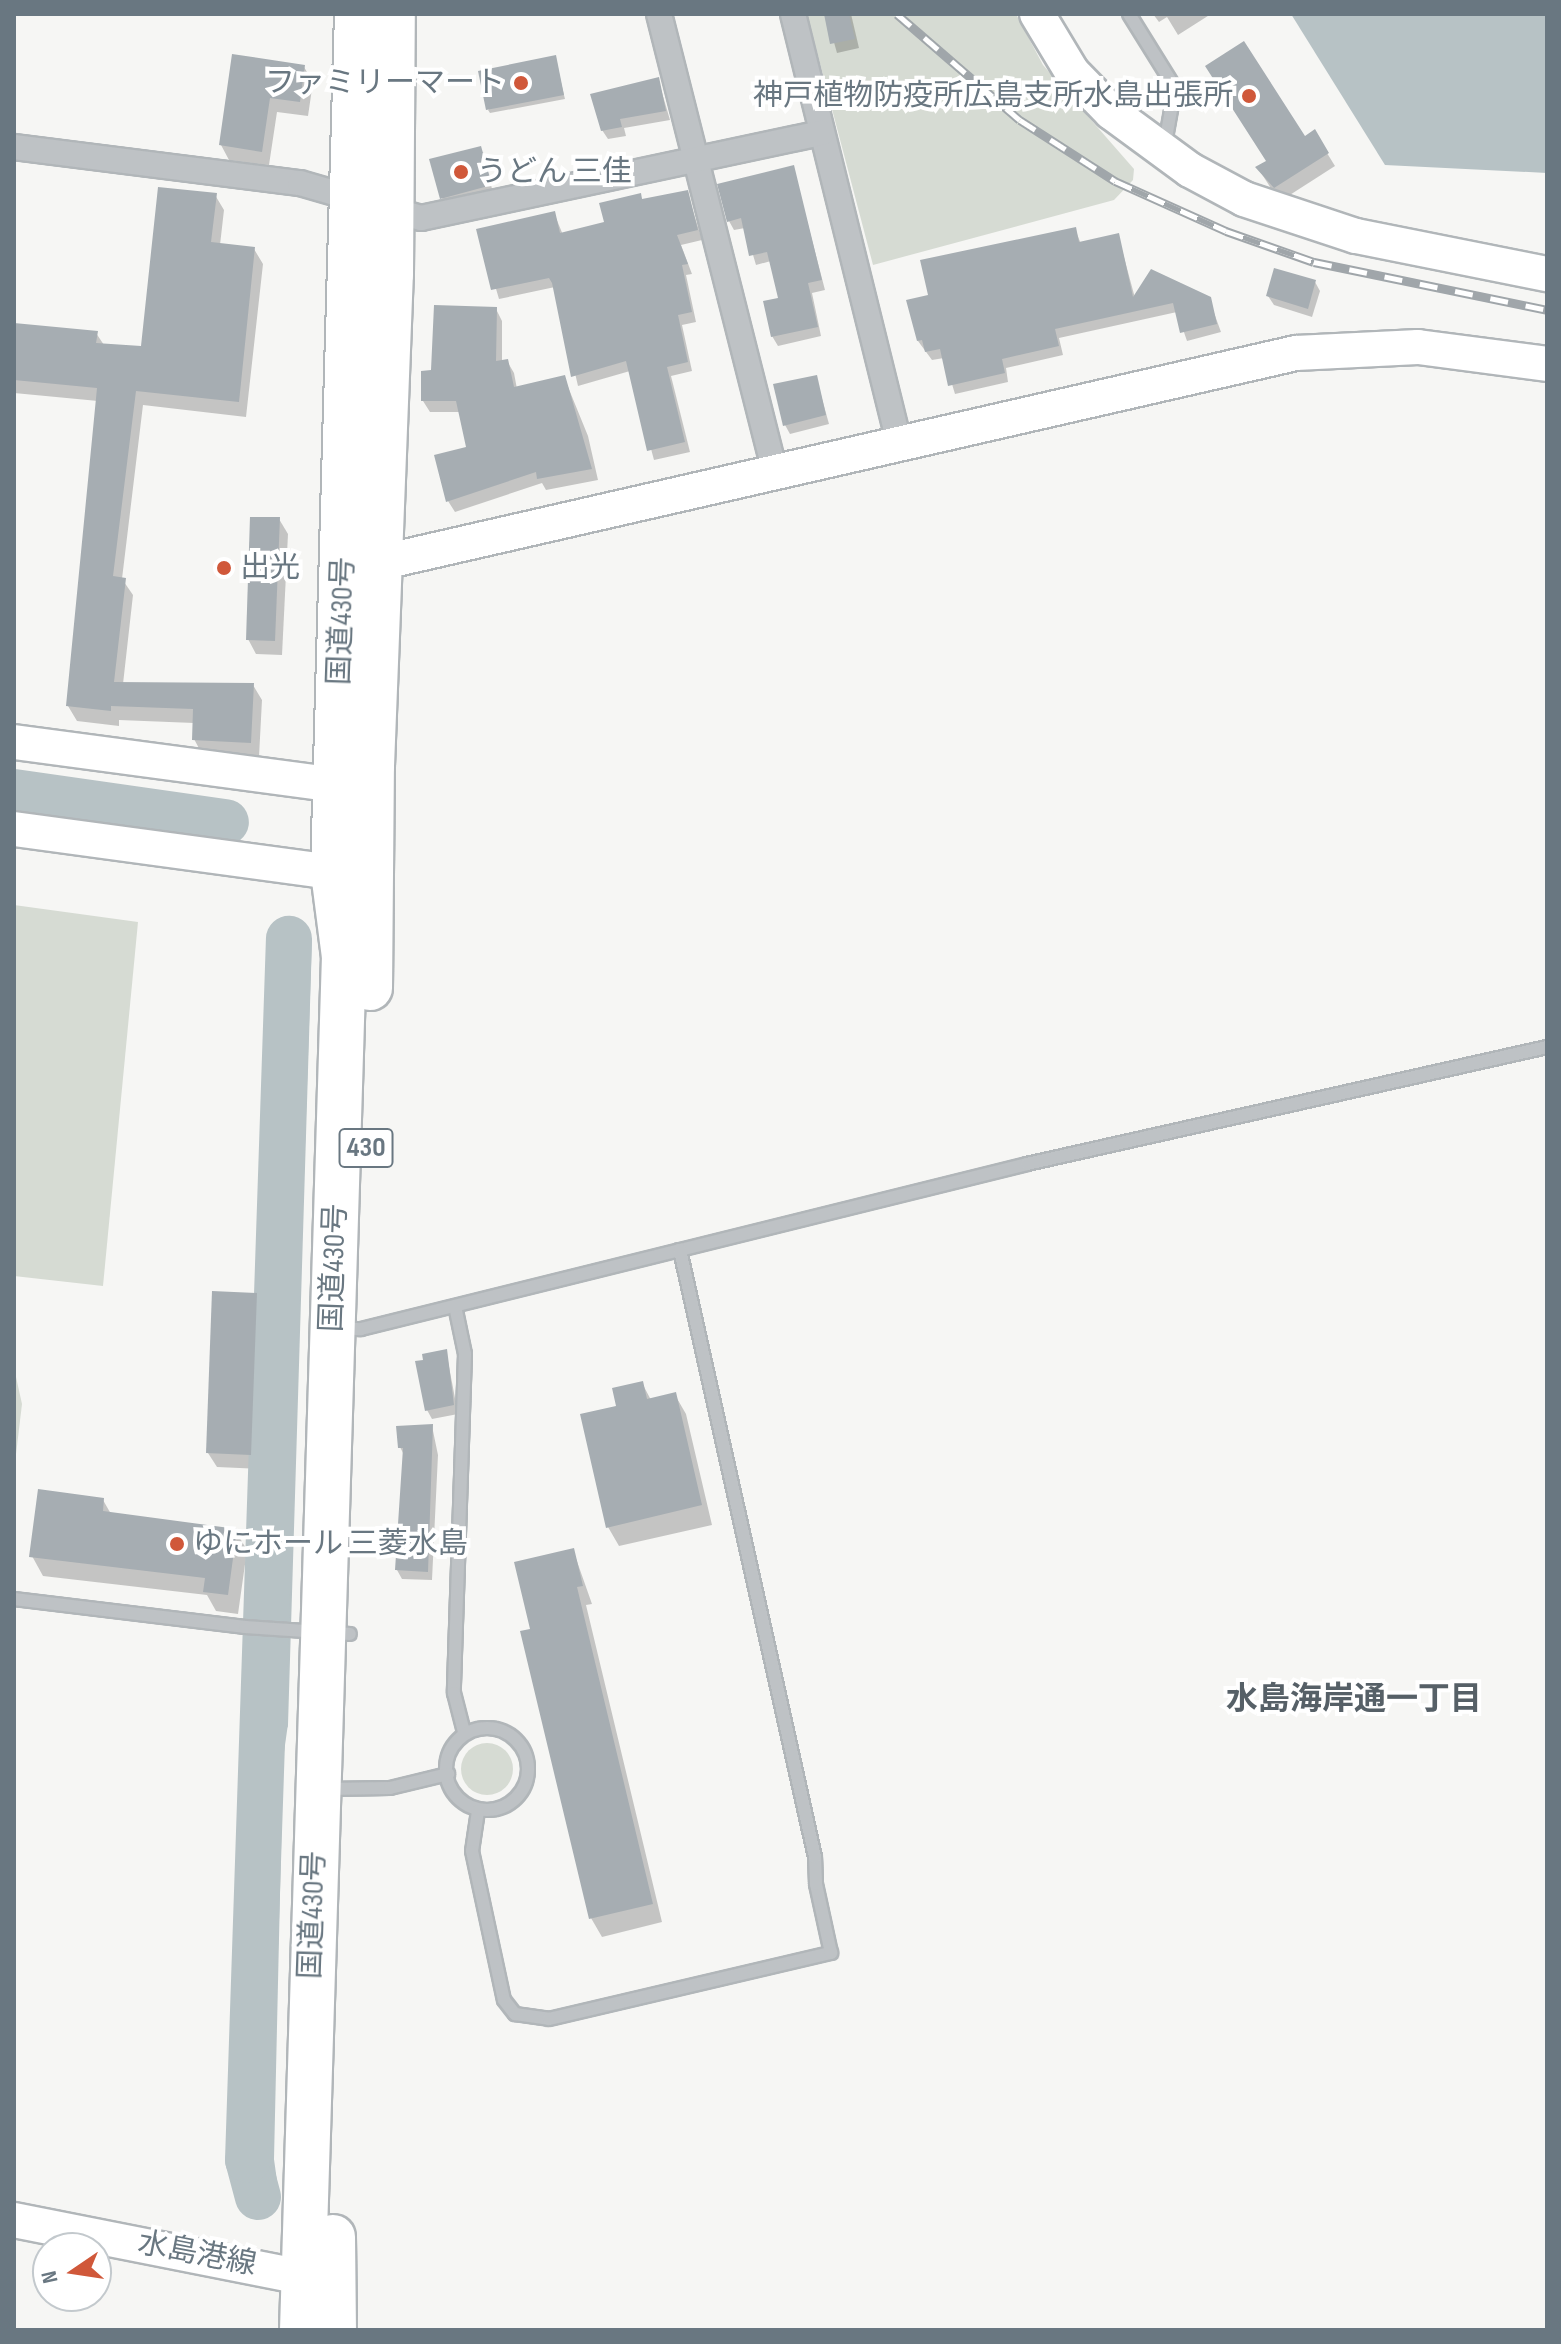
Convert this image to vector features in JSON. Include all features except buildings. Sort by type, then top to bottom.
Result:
[{"type":"highway","name":"国道430号","points":[[357,14],[372,204]]},
{"type":"highway","name":"国道430号","points":[[302,2330],[316,2279],[331,1789],[323,1633],[347,1328],[344,957],[352,875],[372,204],[393,14]]},
{"type":"highway","name":"国道430号","points":[[316,2279],[334,2330]]},
{"type":"street","points":[[659,14],[699,162],[775,473]]},
{"type":"street","points":[[793,14],[899,442]]},
{"type":"street","points":[[1037,14],[1072,72],[1111,112],[1164,152],[1244,199],[1298,219],[1396,246],[1547,274]]},
{"type":"street","points":[[14,147],[300,183],[372,204],[443,216],[822,133]]},
{"type":"street","points":[[362,567],[1296,353],[1418,347],[1547,364]]},
{"type":"street","points":[[14,742],[354,788]]},
{"type":"street","points":[[14,829],[352,875]]},
{"type":"street","name":"水島港線","points":[[14,2220],[316,2279]]},
{"type":"lane","points":[[1129,14],[1175,88],[1164,152]]},
{"type":"lane","points":[[347,1328],[455,1306],[1027,1164],[1547,1047]]},
{"type":"lane","points":[[478,1811],[472,1851],[504,2000],[515,2014],[549,2019],[831,1953],[816,1884],[815,1857],[680,1250]]},
{"type":"lane","points":[[455,1306],[465,1354],[454,1693],[464,1732]]},
{"type":"lane","points":[[14,1599],[323,1633]]},
{"type":"lane","points":[[487,1725],[499,1728],[519,1743],[527,1776],[516,1800],[505,1808],[478,1811],[455,1796],[448,1774],[449,1752],[464,1732],[487,1725]]},
{"type":"lane","points":[[331,1789],[390,1788],[448,1774]]},
{"type":"shaded area","points":[[807,14],[1016,14],[1043,65],[1134,169],[1133,180],[1114,200],[873,265]]},
{"type":"shaded area","points":[[1291,14],[1547,14],[1547,173],[1385,165]]},
{"type":"shaded area","points":[[14,905],[138,922],[103,1286],[14,1276]]},
{"type":"shaded area","points":[[14,1368],[22,1404],[14,1471]]},
{"type":"shaded area","points":[[487,1743],[505,1751],[513,1769],[505,1787],[487,1795],[469,1787],[461,1769],[469,1751]]},
{"type":"waterway","points":[[14,777],[229,809]]},
{"type":"waterway","points":[[14,792],[226,822]]},
{"type":"waterway","points":[[258,2197],[248,2160],[289,939]]},
{"type":"waterway","points":[[274,2188],[270,2159],[279,1759],[284,1725],[308,940]]},
{"type":"railway","points":[[897,14],[1020,120],[1115,181],[1226,231],[1314,262],[1547,310]]},
{"type":"place","name":"ファミリーマート","points":[[521,83]]},
{"type":"place","name":"神戸植物防疫所広島支所水島出張所","points":[[1249,96]]},
{"type":"place","name":"うどん 三佳","points":[[461,172]]},
{"type":"place","name":"出光","points":[[224,568]]},
{"type":"place","name":"ゆにホール 三菱水島","points":[[177,1544]]},
{"type":"district","name":"水島海岸通一丁目","points":[[1354,1700]]}]
